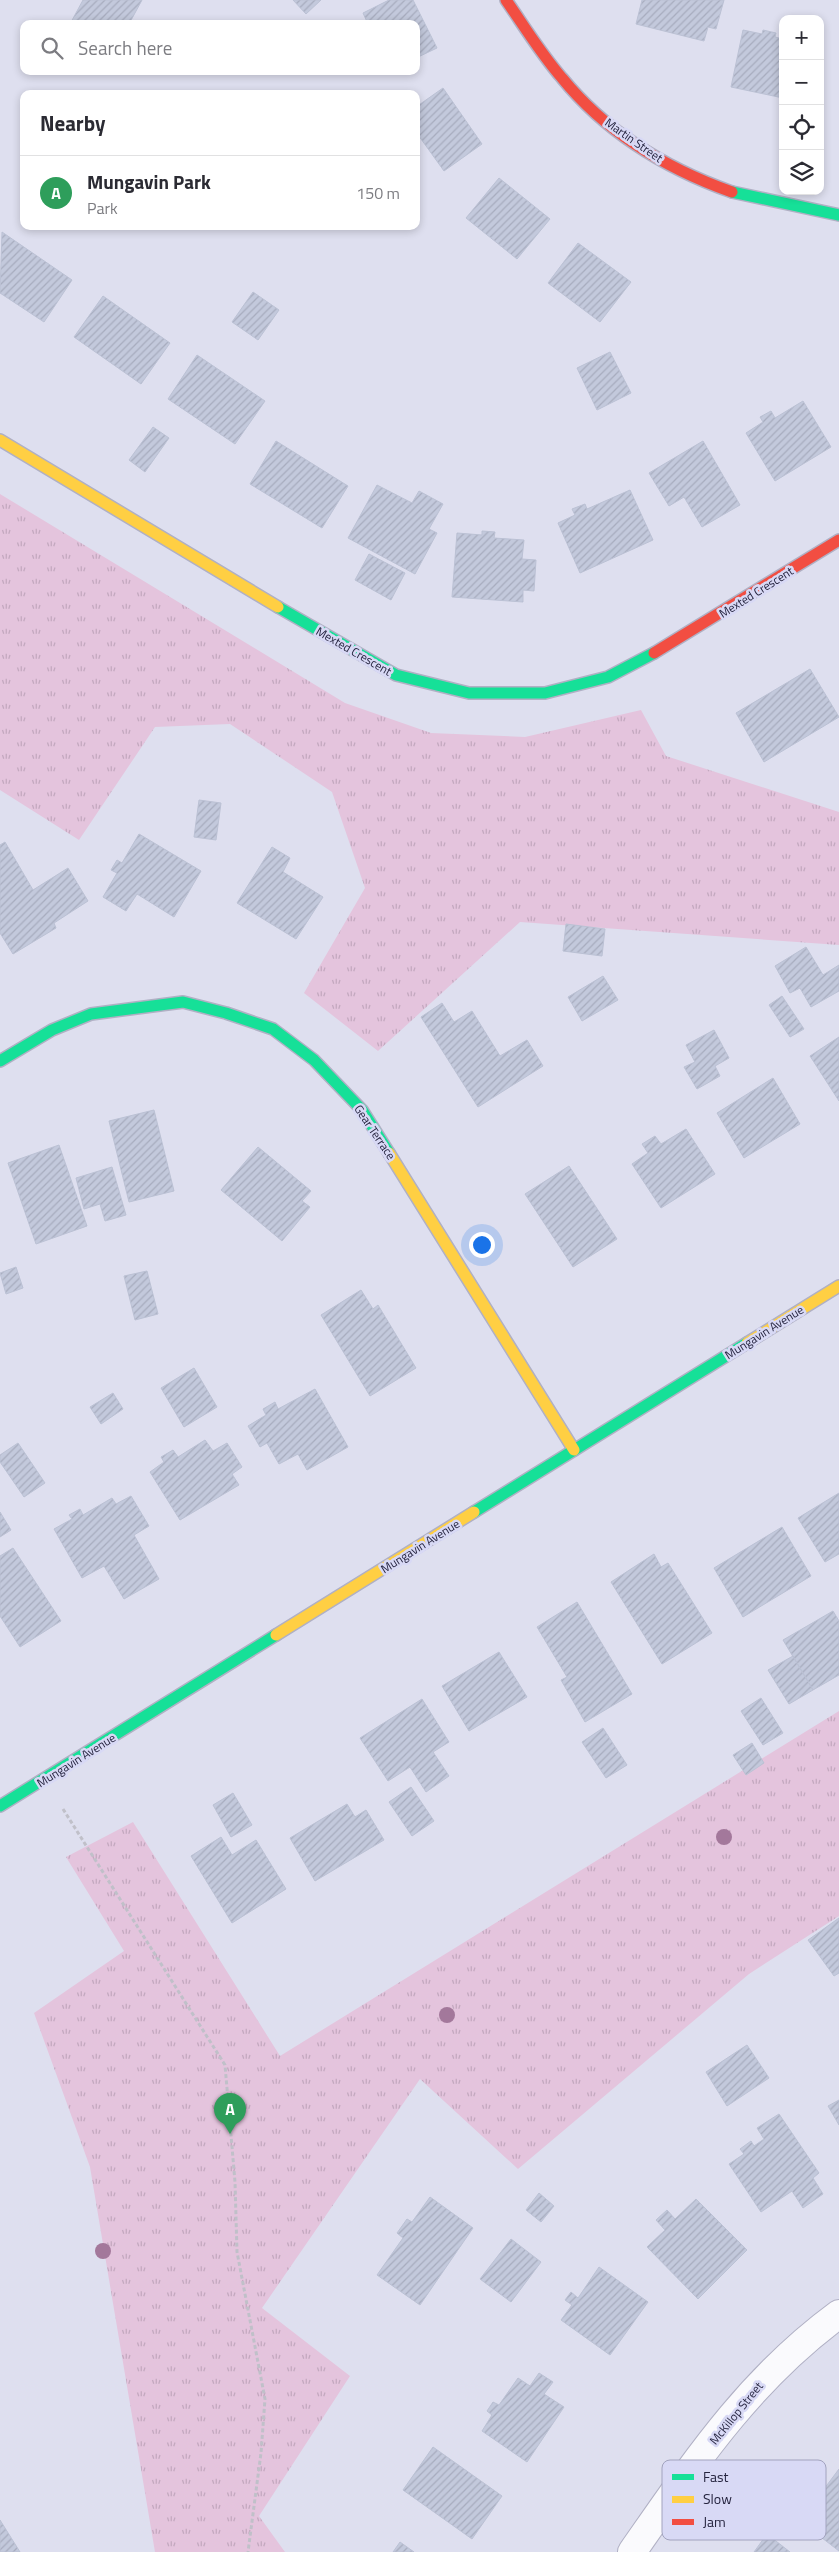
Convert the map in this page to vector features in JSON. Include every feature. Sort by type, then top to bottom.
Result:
[{"type":"street","name":"Martin Street","points":[[506,0],[560,75],[584,102],[655,157],[694,177],[735,193],[839,215]]},
{"type":"street","name":"Mexted Crescent","points":[[0,440],[209,568],[396,675],[469,694],[545,693],[608,677],[667,647],[839,540]]},
{"type":"street","name":"Gear Terrace","points":[[0,1062],[52,1030],[91,1014],[132,1007],[182,1002],[226,1013],[273,1029],[314,1060],[362,1110],[574,1450]]},
{"type":"street","name":"Mungavin Avenue","points":[[0,1806],[839,1286]]},
{"type":"street","name":"McKillop Street","points":[[698,2460],[729,2417],[768,2374],[810,2336],[839,2314]]},
{"type":"street","name":"McKillop Street","points":[[632,2552],[662,2510]]},
{"type":"path","points":[[44,1779],[225,2065],[235,2182],[237,2252],[265,2399],[261,2453],[248,2552]]},
{"type":"green space","points":[[0,494],[345,703],[431,733],[525,737],[641,710],[666,756],[839,812],[839,945],[520,922],[378,1051],[304,993],[365,888],[332,792],[230,724],[155,727],[79,840],[0,790]]},
{"type":"green space","points":[[839,1711],[839,1916],[749,1974],[518,2169],[420,2079],[262,2308],[350,2376],[259,2516],[285,2552],[155,2552],[90,2167],[34,2013],[124,1951],[66,1857],[133,1822],[280,2056]]},
{"type":"building","points":[[83,0],[142,0],[131,20],[72,20]]},
{"type":"building","points":[[293,0],[321,0],[306,14]]},
{"type":"building","points":[[389,0],[413,0],[437,48],[420,56],[420,20],[366,20],[363,13]]},
{"type":"building","points":[[642,0],[724,0],[716,29],[708,27],[704,41],[636,24]]},
{"type":"building","points":[[743,30],[762,34],[763,30],[776,33],[775,37],[779,38],[779,97],[731,87]]},
{"type":"building","points":[[443,88],[482,144],[444,171],[420,138],[420,104]]},
{"type":"building","points":[[499,178],[550,219],[517,259],[466,218]]},
{"type":"building","points":[[2,232],[72,280],[44,322],[0,293]]},
{"type":"building","points":[[578,243],[631,282],[600,322],[548,283]]},
{"type":"building","points":[[253,292],[279,310],[258,340],[232,322]]},
{"type":"building","points":[[103,296],[170,343],[141,384],[74,337]]},
{"type":"building","points":[[610,352],[631,393],[597,410],[577,368]]},
{"type":"building","points":[[197,355],[265,401],[235,444],[168,399]]},
{"type":"building","points":[[803,401],[831,447],[775,481],[746,433],[763,422],[760,417],[771,411],[775,418]]},
{"type":"building","points":[[153,427],[169,438],[145,472],[129,460]]},
{"type":"building","points":[[276,441],[348,486],[322,528],[250,484]]},
{"type":"building","points":[[703,441],[740,505],[702,527],[684,497],[669,506],[649,473]]},
{"type":"building","points":[[377,485],[412,503],[419,491],[443,504],[429,529],[437,533],[415,574],[348,538]]},
{"type":"building","points":[[630,490],[653,540],[580,573],[558,523],[575,515],[572,509],[585,504],[587,509]]},
{"type":"building","points":[[482,531],[495,532],[494,538],[524,540],[522,559],[536,560],[534,591],[523,590],[523,602],[452,597],[457,533],[482,535]]},
{"type":"building","points":[[369,554],[405,573],[391,600],[355,580]]},
{"type":"building","points":[[810,669],[839,717],[764,762],[736,713]]},
{"type":"building","points":[[199,800],[221,803],[216,840],[194,837]]},
{"type":"building","points":[[139,834],[201,871],[174,917],[137,894],[126,911],[103,897],[117,873],[111,870],[117,860],[122,863]]},
{"type":"building","points":[[5,842],[33,890],[68,868],[88,901],[54,923],[56,928],[13,954],[0,933],[0,845]]},
{"type":"building","points":[[272,847],[290,858],[283,872],[323,897],[296,939],[237,903]]},
{"type":"building","points":[[566,924],[605,929],[602,956],[563,951]]},
{"type":"building","points":[[806,947],[823,975],[839,965],[839,991],[811,1007],[800,988],[790,993],[775,966]]},
{"type":"building","points":[[603,976],[618,1000],[582,1021],[568,997]]},
{"type":"building","points":[[782,996],[804,1029],[790,1037],[769,1005]]},
{"type":"building","points":[[442,1003],[454,1022],[472,1011],[500,1056],[527,1040],[543,1066],[478,1107],[421,1017]]},
{"type":"building","points":[[714,1030],[729,1058],[715,1066],[720,1076],[697,1089],[684,1067],[695,1062],[686,1045]]},
{"type":"building","points":[[839,1037],[839,1101],[810,1056]]},
{"type":"building","points":[[773,1078],[800,1124],[744,1158],[717,1113]]},
{"type":"building","points":[[154,1110],[174,1191],[129,1202],[109,1121]]},
{"type":"building","points":[[686,1129],[715,1174],[661,1208],[632,1164],[648,1153],[642,1144],[655,1136],[661,1144]]},
{"type":"building","points":[[59,1145],[87,1226],[36,1244],[8,1163]]},
{"type":"building","points":[[258,1147],[311,1191],[302,1201],[310,1207],[282,1241],[221,1190]]},
{"type":"building","points":[[569,1166],[617,1239],[573,1267],[525,1194]]},
{"type":"building","points":[[112,1167],[126,1215],[105,1221],[100,1204],[84,1209],[76,1178]]},
{"type":"building","points":[[16,1267],[23,1288],[6,1294],[0,1273]]},
{"type":"building","points":[[147,1271],[158,1314],[135,1320],[124,1276]]},
{"type":"building","points":[[361,1290],[373,1309],[378,1305],[416,1368],[370,1396],[321,1315]]},
{"type":"building","points":[[194,1368],[217,1407],[184,1427],[161,1388]]},
{"type":"building","points":[[315,1389],[348,1447],[307,1470],[298,1454],[279,1464],[267,1443],[260,1447],[248,1426],[266,1415],[263,1409],[275,1402],[278,1409]]},
{"type":"building","points":[[113,1393],[123,1409],[101,1424],[90,1407]]},
{"type":"building","points":[[205,1440],[213,1451],[227,1443],[242,1467],[232,1474],[239,1485],[180,1520],[150,1472],[164,1462],[161,1457],[173,1450],[178,1457]]},
{"type":"building","points":[[18,1443],[45,1483],[24,1497],[0,1462],[0,1455]]},
{"type":"building","points":[[839,1493],[839,1554],[825,1562],[798,1518]]},
{"type":"building","points":[[131,1496],[149,1526],[134,1535],[159,1579],[124,1599],[104,1566],[82,1578],[54,1529],[72,1519],[69,1515],[80,1509],[83,1515],[112,1498],[116,1504]]},
{"type":"building","points":[[0,1512],[11,1530],[0,1537]]},
{"type":"building","points":[[782,1527],[811,1576],[743,1617],[714,1568]]},
{"type":"building","points":[[13,1548],[61,1621],[20,1647],[0,1616],[0,1556]]},
{"type":"building","points":[[654,1554],[661,1567],[668,1563],[712,1633],[662,1664],[611,1582]]},
{"type":"building","points":[[577,1602],[632,1694],[585,1722],[561,1680],[567,1677],[537,1627]]},
{"type":"building","points":[[833,1611],[839,1621],[839,1675],[813,1690],[783,1640]]},
{"type":"building","points":[[499,1652],[527,1697],[469,1731],[442,1686]]},
{"type":"building","points":[[793,1656],[813,1690],[789,1704],[768,1670]]},
{"type":"building","points":[[761,1698],[783,1733],[763,1745],[741,1711]]},
{"type":"building","points":[[422,1699],[449,1742],[433,1752],[449,1776],[426,1792],[410,1767],[388,1781],[360,1738]]},
{"type":"building","points":[[603,1728],[627,1765],[606,1778],[582,1742]]},
{"type":"building","points":[[752,1743],[764,1763],[746,1775],[733,1755]]},
{"type":"building","points":[[411,1787],[434,1821],[412,1836],[389,1802]]},
{"type":"building","points":[[233,1793],[252,1825],[231,1837],[213,1805]]},
{"type":"building","points":[[347,1804],[355,1817],[366,1810],[384,1840],[315,1881],[290,1838]]},
{"type":"building","points":[[221,1837],[232,1855],[256,1840],[286,1889],[232,1923],[191,1856]]},
{"type":"building","points":[[839,1918],[839,1973],[834,1976],[808,1940]]},
{"type":"building","points":[[747,2045],[769,2078],[727,2106],[706,2072]]},
{"type":"building","points":[[839,2100],[839,2125],[828,2106]]},
{"type":"building","points":[[779,2114],[819,2173],[813,2178],[823,2194],[803,2208],[792,2191],[761,2212],[729,2164],[744,2154],[740,2149],[751,2141],[754,2146],[764,2139],[757,2128]]},
{"type":"building","points":[[539,2193],[554,2206],[541,2222],[526,2210]]},
{"type":"building","points":[[430,2197],[473,2228],[420,2305],[377,2275],[403,2238],[397,2233],[407,2219],[412,2222]]},
{"type":"building","points":[[696,2199],[747,2250],[698,2299],[647,2247],[665,2230],[656,2220],[667,2210],[675,2219]]},
{"type":"building","points":[[511,2239],[541,2262],[511,2302],[480,2279]]},
{"type":"building","points":[[599,2267],[648,2302],[610,2355],[561,2320],[572,2305],[565,2300],[571,2292],[578,2298]]},
{"type":"building","points":[[539,2373],[553,2382],[544,2394],[564,2407],[527,2462],[482,2431],[492,2415],[487,2411],[493,2402],[499,2405],[518,2378],[530,2386]]},
{"type":"building","points":[[433,2447],[502,2496],[472,2539],[403,2490]]},
{"type":"building","points":[[839,2469],[839,2551],[825,2540],[826,2486]]},
{"type":"building","points":[[0,2520],[20,2552],[0,2552]]},
{"type":"building","points":[[763,2540],[775,2540],[790,2552],[754,2552]]},
{"type":"building","points":[[400,2542],[414,2552],[393,2552]]},
{"type":"traffic: fast","points":[[732,192],[839,215]]},
{"type":"traffic: fast","points":[[278,607],[396,675],[469,693],[545,693],[608,677],[654,653]]},
{"type":"traffic: fast","points":[[0,1061],[52,1030],[91,1014],[183,1002],[226,1013],[273,1029],[314,1060],[362,1110],[389,1153]]},
{"type":"traffic: fast","points":[[474,1512],[747,1343]]},
{"type":"traffic: fast","points":[[0,1806],[276,1635]]},
{"type":"traffic: slow","points":[[0,440],[278,607]]},
{"type":"traffic: slow","points":[[389,1153],[574,1450]]},
{"type":"traffic: slow","points":[[747,1343],[839,1286]]},
{"type":"traffic: slow","points":[[276,1635],[474,1512]]},
{"type":"traffic: jam","points":[[506,0],[554,69],[579,97],[618,132],[661,160],[708,183],[732,192]]},
{"type":"traffic: jam","points":[[654,653],[839,540]]},
{"type":"place","name":"Mungavin Park","points":[[230,2134]]}]
